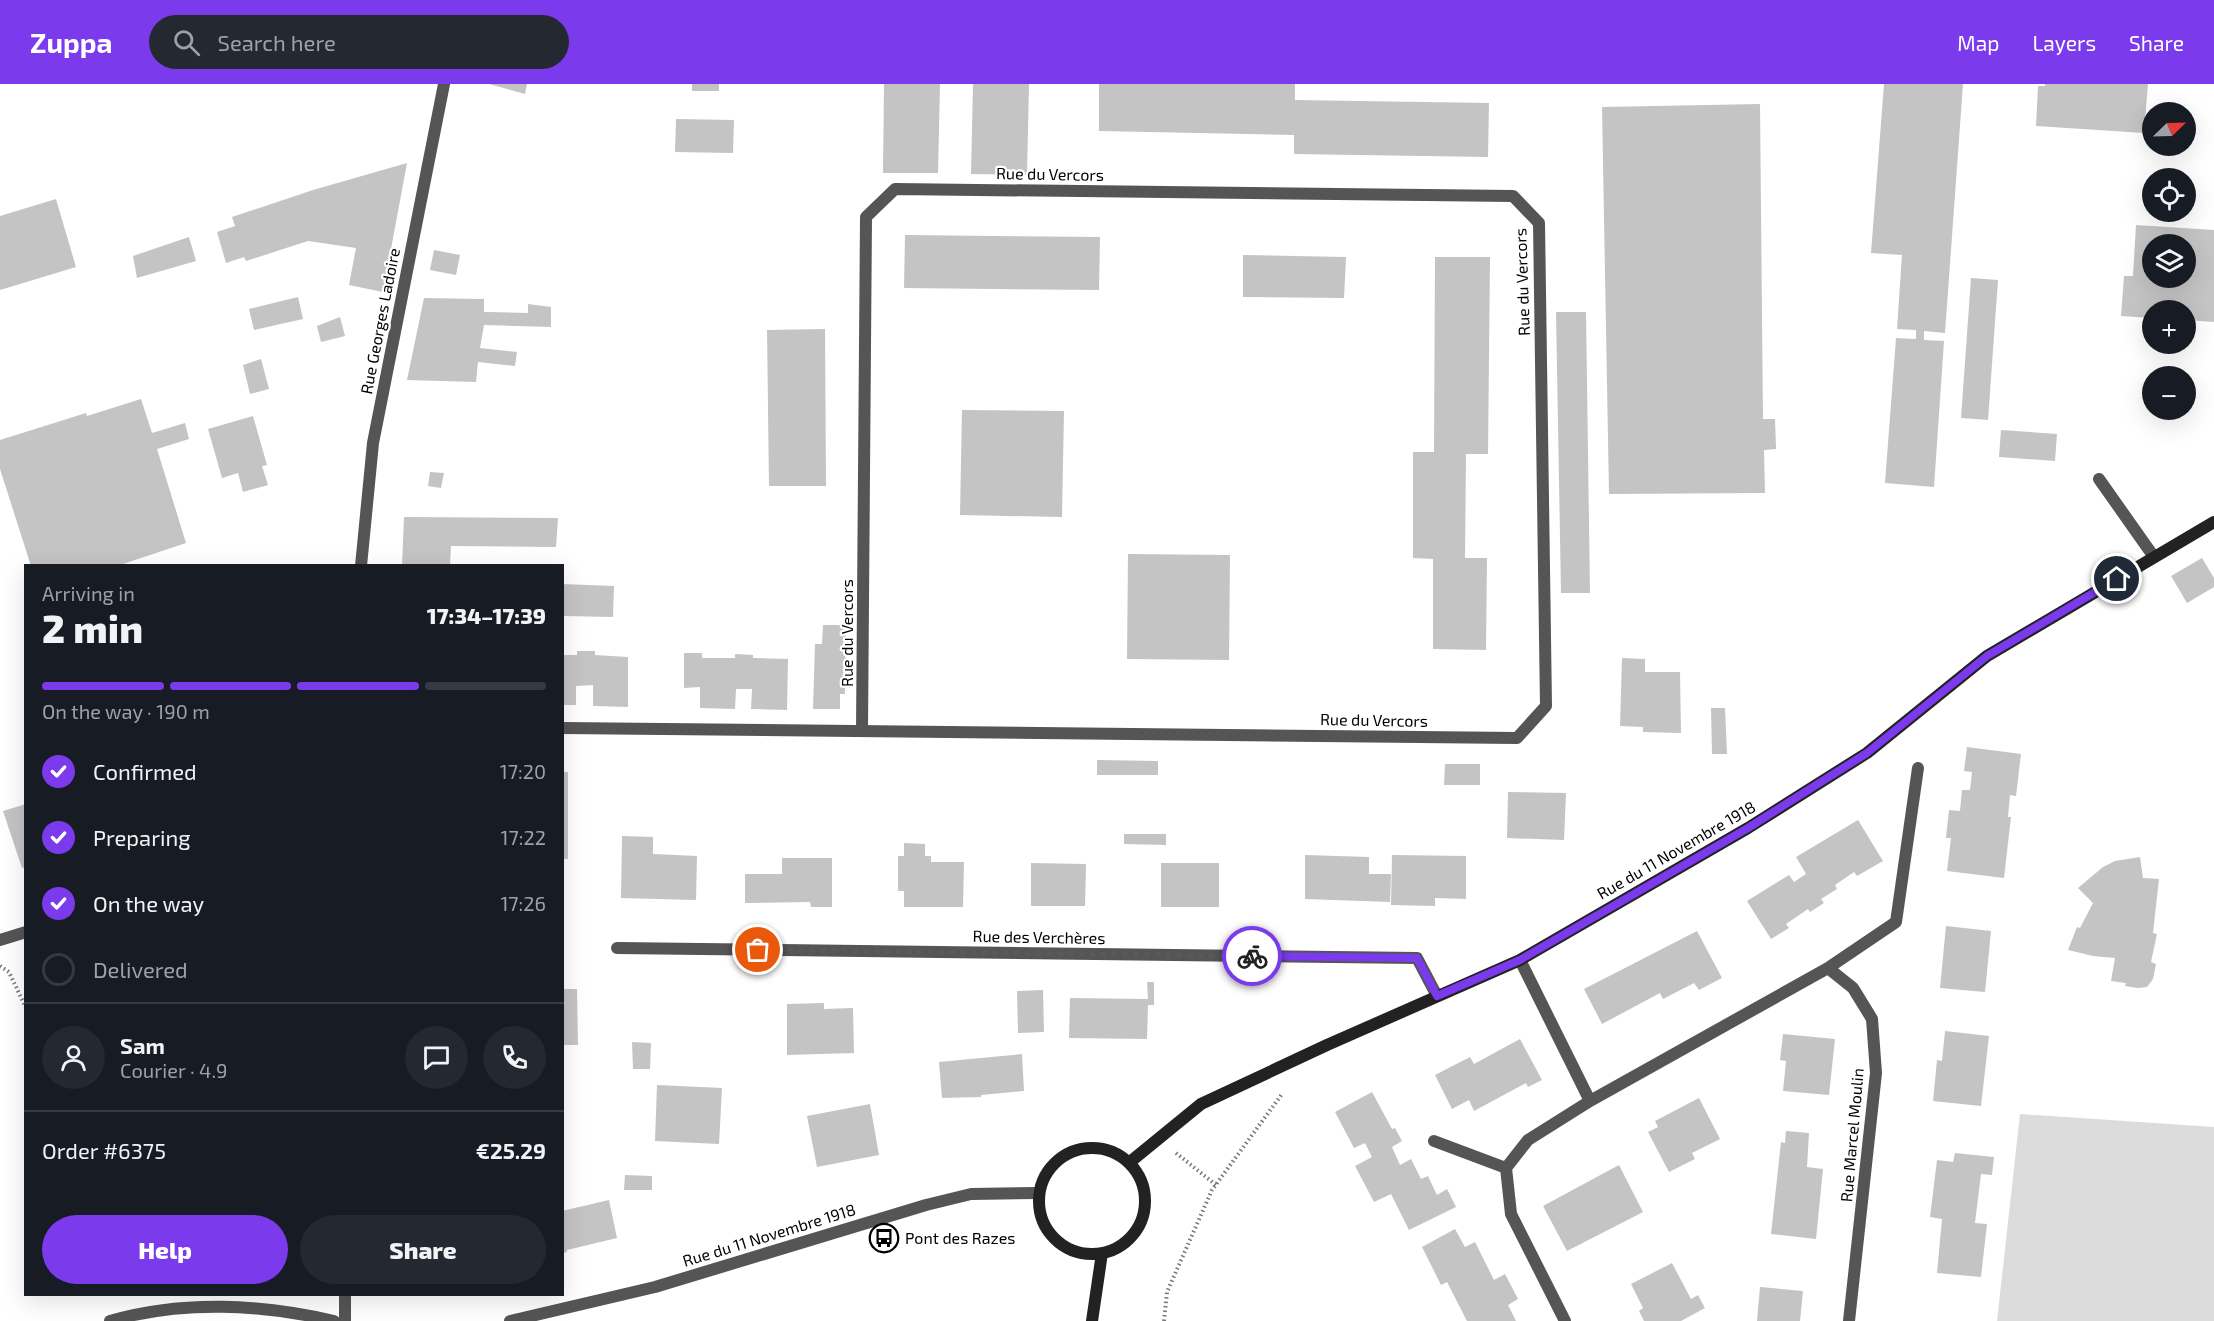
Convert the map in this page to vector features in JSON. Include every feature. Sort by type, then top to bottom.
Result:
[{"type":"street","name":"Rue Georges Ladoire","points":[[361,564],[373,443],[444,84]]},
{"type":"street","name":"Rue du Vercors","points":[[564,728],[1517,738],[1546,706],[1539,223],[1513,196],[895,189],[866,217],[862,730]]},
{"type":"street","points":[[2099,479],[2154,557]]},
{"type":"street","name":"Rue du 11 Novembre 1918","points":[[1130,1162],[1201,1104],[1311,1052],[1520,960],[1748,828],[1867,753],[1987,656],[2214,522]]},
{"type":"street","points":[[1565,1321],[1511,1214],[1506,1168],[1528,1140],[1590,1101],[1828,968],[1896,922],[1918,768]]},
{"type":"street","points":[[0,940],[24,933]]},
{"type":"street","name":"Rue des Verchères","points":[[617,948],[1417,958],[1437,996]]},
{"type":"street","points":[[1520,960],[1590,1101]]},
{"type":"street","name":"Rue Marcel Moulin","points":[[1828,968],[1853,988],[1872,1019],[1876,1073],[1850,1321]]},
{"type":"street","points":[[1434,1141],[1506,1168]]},
{"type":"street","points":[[1083,1148],[1100,1148],[1116,1152],[1130,1162],[1145,1191],[1146,1208],[1141,1224],[1131,1238],[1118,1248],[1102,1253],[1086,1254],[1070,1249],[1055,1240],[1045,1226],[1039,1210],[1039,1193],[1044,1177],[1054,1163],[1067,1153],[1083,1148]]},
{"type":"street","name":"Rue du 11 Novembre 1918","points":[[510,1321],[656,1287],[937,1202],[971,1194],[1039,1193]]},
{"type":"street","points":[[1092,1321],[1102,1253]]},
{"type":"street","points":[[345,1296],[345,1321]]},
{"type":"street","points":[[110,1321],[172,1310],[214,1307],[289,1312],[334,1321]]},
{"type":"path","points":[[0,966],[9,972],[24,1004]]},
{"type":"path","points":[[1164,1321],[1167,1292],[1216,1185],[1285,1089]]},
{"type":"path","points":[[1159,1139],[1216,1185]]},
{"type":"shaded area","points":[[2020,1114],[2214,1127],[2214,1321],[1997,1321]]},
{"type":"building","points":[[489,84],[527,84],[525,94]]},
{"type":"building","points":[[692,84],[719,84],[719,91],[692,91]]},
{"type":"building","points":[[884,84],[940,84],[938,173],[883,173]]},
{"type":"building","points":[[973,84],[1029,84],[1027,175],[971,174]]},
{"type":"building","points":[[1099,84],[1295,84],[1295,100],[1489,103],[1488,157],[1294,154],[1294,135],[1099,131]]},
{"type":"building","points":[[1884,84],[1963,84],[1945,333],[1924,331],[1924,340],[1944,341],[1934,487],[1885,483],[1896,338],[1916,339],[1916,330],[1897,329],[1902,255],[1871,253]]},
{"type":"building","points":[[2045,84],[2148,84],[2147,102],[2142,102],[2142,133],[2036,126],[2038,86],[2045,86]]},
{"type":"building","points":[[1760,104],[1763,419],[1775,419],[1776,449],[1764,450],[1765,493],[1609,494],[1602,107]]},
{"type":"building","points":[[676,119],[734,120],[733,153],[675,152]]},
{"type":"building","points":[[407,163],[383,292],[349,285],[356,248],[308,241],[246,261],[244,257],[226,263],[217,232],[235,226],[232,217],[313,190]]},
{"type":"building","points":[[56,199],[76,267],[0,290],[0,216]]},
{"type":"building","points":[[2136,225],[2214,230],[2214,322],[2196,321],[2196,300],[2142,300],[2142,317],[2121,316],[2124,276],[2133,276]]},
{"type":"building","points":[[905,235],[1100,237],[1099,290],[904,288]]},
{"type":"building","points":[[189,237],[196,261],[137,278],[133,256]]},
{"type":"building","points":[[434,250],[460,255],[456,275],[430,270]]},
{"type":"building","points":[[1243,255],[1346,257],[1344,298],[1243,297]]},
{"type":"building","points":[[1435,257],[1490,257],[1488,454],[1466,454],[1465,558],[1487,558],[1486,650],[1433,649],[1433,559],[1413,558],[1413,452],[1434,452]]},
{"type":"building","points":[[1971,278],[1998,280],[1988,420],[1961,418]]},
{"type":"building","points":[[298,297],[303,319],[254,330],[249,309]]},
{"type":"building","points":[[424,298],[484,299],[484,312],[528,313],[528,304],[551,307],[551,327],[484,325],[480,348],[517,352],[515,366],[478,362],[476,382],[407,380]]},
{"type":"building","points":[[1556,312],[1586,312],[1590,593],[1561,593]]},
{"type":"building","points":[[340,317],[345,336],[321,342],[317,326]]},
{"type":"building","points":[[825,329],[826,486],[769,486],[767,330]]},
{"type":"building","points":[[261,359],[269,389],[250,394],[243,365]]},
{"type":"building","points":[[141,399],[152,433],[185,423],[189,439],[157,449],[186,543],[123,564],[30,564],[0,469],[0,440],[86,413],[87,416]]},
{"type":"building","points":[[962,410],[1064,411],[1062,517],[960,515]]},
{"type":"building","points":[[253,416],[267,465],[262,466],[268,485],[243,492],[238,473],[222,478],[208,429]]},
{"type":"building","points":[[2001,430],[2057,434],[2055,461],[1999,457]]},
{"type":"building","points":[[430,472],[444,473],[441,488],[428,486]]},
{"type":"building","points":[[404,517],[558,518],[556,547],[451,546],[450,564],[402,564]]},
{"type":"building","points":[[1128,554],[1230,555],[1229,660],[1127,659]]},
{"type":"building","points":[[2202,558],[2214,578],[2214,587],[2187,603],[2171,576]]},
{"type":"building","points":[[564,584],[614,586],[613,617],[564,616]]},
{"type":"building","points":[[823,625],[846,625],[845,694],[840,694],[840,709],[813,709],[815,644],[822,644]]},
{"type":"building","points":[[577,651],[595,651],[595,655],[628,657],[628,707],[593,706],[593,685],[576,686],[576,705],[564,705],[564,655],[577,655]]},
{"type":"building","points":[[684,653],[702,653],[702,658],[735,658],[735,654],[753,655],[753,658],[788,659],[787,710],[751,709],[752,689],[736,689],[735,709],[700,708],[700,687],[684,688]]},
{"type":"building","points":[[1622,658],[1645,659],[1645,672],[1680,672],[1681,733],[1643,732],[1643,727],[1620,726]]},
{"type":"building","points":[[1711,708],[1725,708],[1727,754],[1712,754]]},
{"type":"building","points":[[1967,747],[2021,754],[2016,796],[2010,795],[2008,817],[2011,817],[2004,878],[1947,871],[1951,838],[1946,838],[1949,810],[1960,811],[1962,790],[1970,790],[1972,772],[1964,771]]},
{"type":"building","points":[[1097,760],[1158,761],[1158,775],[1097,775]]},
{"type":"building","points":[[1445,764],[1480,764],[1480,785],[1444,785]]},
{"type":"building","points":[[564,772],[568,772],[568,859],[564,859]]},
{"type":"building","points":[[1508,792],[1566,793],[1564,840],[1507,838]]},
{"type":"building","points":[[24,805],[24,868],[22,868],[3,811]]},
{"type":"building","points":[[1858,820],[1883,861],[1857,876],[1854,872],[1835,885],[1837,889],[1821,899],[1824,903],[1810,912],[1808,909],[1786,924],[1789,928],[1771,939],[1747,901],[1789,875],[1794,882],[1806,874],[1796,857]]},
{"type":"building","points":[[1124,834],[1166,834],[1166,845],[1124,844]]},
{"type":"building","points":[[622,836],[653,837],[653,854],[697,856],[696,900],[621,898]]},
{"type":"building","points":[[904,843],[925,844],[925,856],[931,856],[931,862],[964,862],[963,907],[904,907],[904,891],[898,891],[898,856],[904,856]]},
{"type":"building","points":[[1305,855],[1369,857],[1369,874],[1391,874],[1390,902],[1305,899]]},
{"type":"building","points":[[1392,855],[1466,856],[1466,899],[1435,898],[1435,906],[1391,905]]},
{"type":"building","points":[[2140,857],[2143,878],[2159,879],[2153,933],[2157,934],[2151,962],[2156,964],[2153,979],[2147,987],[2138,988],[2125,986],[2126,983],[2111,981],[2115,958],[2068,950],[2077,927],[2080,928],[2093,903],[2078,888],[2103,867],[2115,861]]},
{"type":"building","points":[[782,858],[832,858],[832,907],[811,907],[810,902],[745,903],[745,874],[782,874]]},
{"type":"building","points":[[1031,863],[1086,864],[1085,906],[1031,906]]},
{"type":"building","points":[[1161,863],[1219,863],[1219,907],[1161,907]]},
{"type":"building","points":[[1946,926],[1991,931],[1985,992],[1940,988]]},
{"type":"building","points":[[1697,931],[1722,978],[1699,990],[1694,983],[1663,999],[1660,993],[1602,1024],[1584,989]]},
{"type":"building","points":[[1147,982],[1154,982],[1154,1005],[1148,1005],[1147,1039],[1069,1038],[1070,998],[1148,999]]},
{"type":"building","points":[[564,989],[577,989],[578,1045],[564,1045]]},
{"type":"building","points":[[1043,990],[1044,1032],[1018,1033],[1017,991]]},
{"type":"building","points":[[824,1003],[824,1009],[853,1008],[854,1053],[787,1055],[787,1004]]},
{"type":"building","points":[[1945,1031],[1989,1036],[1981,1106],[1933,1101],[1937,1060],[1942,1061]]},
{"type":"building","points":[[1783,1034],[1835,1039],[1829,1095],[1783,1091],[1786,1061],[1780,1060]]},
{"type":"building","points":[[1520,1039],[1542,1080],[1528,1087],[1526,1083],[1474,1111],[1469,1100],[1452,1109],[1435,1075],[1470,1057],[1474,1064]]},
{"type":"building","points":[[632,1042],[651,1043],[650,1069],[633,1069]]},
{"type":"building","points":[[1022,1054],[1024,1091],[981,1095],[981,1097],[942,1098],[939,1062]]},
{"type":"building","points":[[657,1085],[722,1088],[719,1144],[655,1141]]},
{"type":"building","points":[[1372,1092],[1392,1129],[1395,1128],[1402,1141],[1392,1147],[1400,1165],[1411,1159],[1421,1179],[1428,1176],[1437,1195],[1447,1189],[1456,1207],[1409,1230],[1391,1194],[1374,1202],[1355,1166],[1372,1157],[1365,1143],[1354,1148],[1335,1112]]},
{"type":"building","points":[[1699,1098],[1720,1139],[1692,1153],[1695,1159],[1669,1172],[1648,1132],[1658,1127],[1655,1121]]},
{"type":"building","points":[[870,1104],[879,1155],[817,1167],[807,1116]]},
{"type":"building","points":[[1786,1131],[1809,1133],[1807,1167],[1823,1169],[1816,1239],[1771,1234],[1781,1142],[1785,1143]]},
{"type":"building","points":[[1955,1153],[1994,1157],[1992,1175],[1981,1174],[1975,1223],[1987,1224],[1981,1277],[1937,1273],[1942,1219],[1930,1217],[1937,1160],[1953,1162]]},
{"type":"building","points":[[1619,1165],[1643,1212],[1567,1251],[1543,1206]]},
{"type":"building","points":[[625,1175],[652,1176],[652,1190],[624,1190]]},
{"type":"building","points":[[609,1200],[617,1238],[564,1253],[564,1211]]},
{"type":"building","points":[[1455,1229],[1465,1247],[1475,1242],[1494,1280],[1505,1274],[1518,1299],[1508,1305],[1516,1321],[1467,1321],[1447,1282],[1441,1285],[1422,1247]]},
{"type":"building","points":[[1672,1263],[1691,1299],[1698,1295],[1705,1308],[1681,1321],[1644,1321],[1639,1311],[1643,1308],[1631,1284]]},
{"type":"building","points":[[1760,1287],[1803,1291],[1800,1321],[1757,1321]]},
{"type":"way so far","points":[[758,950],[1252,956]]},
{"type":"place","name":"Pont des Razes","points":[[884,1238]]},
{"type":"route","points":[[1252,956],[1417,958],[1437,996],[1520,960],[1748,828],[1867,753],[1987,656],[2117,579]]}]
